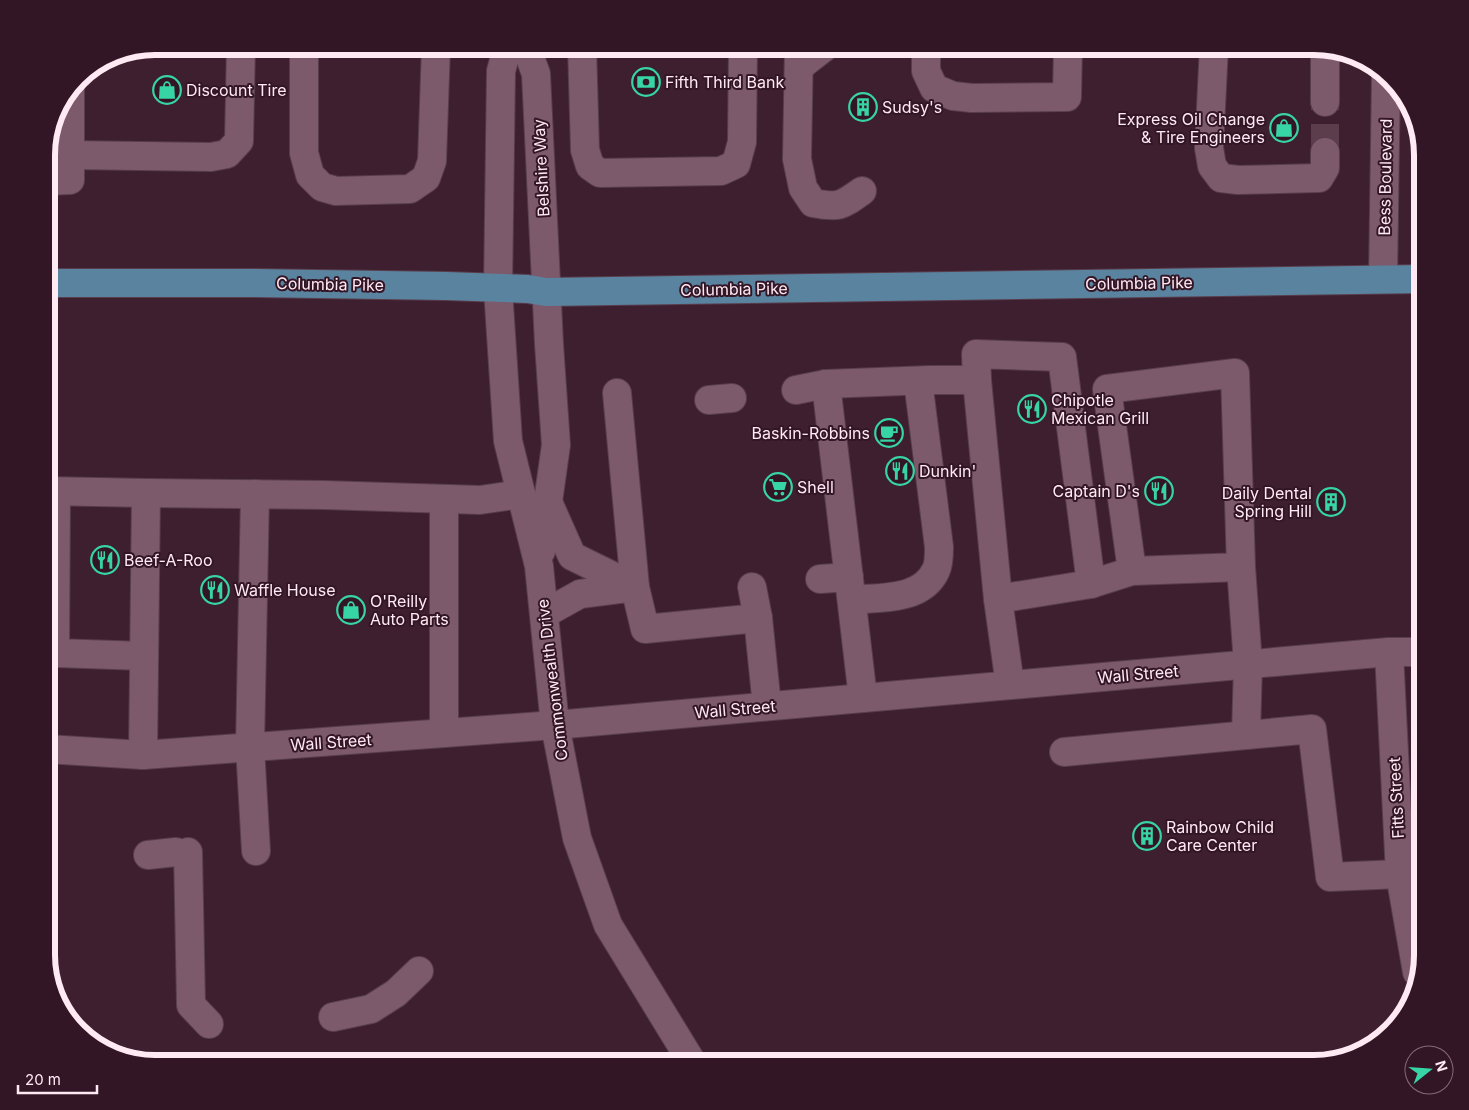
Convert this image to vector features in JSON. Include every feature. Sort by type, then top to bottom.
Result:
[{"type":"main road","name":"Columbia Pike","points":[[55,283],[254,283],[446,286],[528,289],[546,292],[1414,279]]},
{"type":"street","points":[[70,155],[211,158],[227,154],[239,142],[241,55]]},
{"type":"street","points":[[304,55],[304,153],[310,175],[322,187],[336,191],[410,189],[426,178],[432,161],[436,55]]},
{"type":"street","points":[[498,289],[501,71],[505,55]]},
{"type":"street","name":"Belshire Way","points":[[529,55],[536,74],[546,292]]},
{"type":"street","points":[[582,55],[585,150],[590,166],[600,173],[721,171],[736,164],[742,142],[743,55]]},
{"type":"street","points":[[926,55],[926,71],[934,88],[953,96],[1067,97],[1068,55]]},
{"type":"street","points":[[1214,55],[1209,148],[1212,166],[1221,178],[1238,180],[1319,178],[1325,168],[1325,152]]},
{"type":"street","points":[[1325,56],[1325,102]]},
{"type":"street","points":[[799,57],[796,159],[803,188],[813,203],[833,207],[847,201],[862,191]]},
{"type":"street","name":"Bess Boulevard","points":[[1383,279],[1386,86]]},
{"type":"street","points":[[55,181],[70,180],[70,102]]},
{"type":"street","name":"Commonwealth Drive","points":[[498,289],[508,441],[539,566],[554,725],[577,838],[608,925],[682,1055]]},
{"type":"street","name":"Commonwealth Drive","points":[[539,566],[556,445],[546,292]]},
{"type":"street","points":[[1010,685],[998,599],[976,354],[1062,357],[1091,584]]},
{"type":"street","points":[[1132,570],[1107,389],[1235,373],[1241,566],[1248,664],[1246,735]]},
{"type":"street","points":[[924,380],[949,556],[947,579],[937,591]]},
{"type":"street","points":[[820,579],[859,598],[906,595],[922,588],[937,570],[939,547],[924,380]]},
{"type":"street","points":[[796,390],[826,384],[977,380]]},
{"type":"street","points":[[826,384],[859,598],[864,698]]},
{"type":"street","points":[[616,393],[635,587],[645,629],[758,618]]},
{"type":"street","points":[[55,491],[480,500],[522,494]]},
{"type":"street","points":[[143,755],[146,493]]},
{"type":"street","points":[[255,494],[250,748],[256,851]]},
{"type":"street","points":[[444,499],[444,733]]},
{"type":"street","points":[[548,502],[572,556],[635,587]]},
{"type":"street","points":[[998,599],[1091,584],[1132,570],[1241,566]]},
{"type":"street","points":[[544,614],[580,594],[635,587]]},
{"type":"street","points":[[752,587],[758,618],[767,706]]},
{"type":"street","name":"Wall Street","points":[[55,750],[143,755],[250,748],[554,725],[1388,652],[1414,652]]},
{"type":"street","name":"Fitts Street","points":[[1388,652],[1400,874],[1414,955]]},
{"type":"street","points":[[55,653],[144,656]]},
{"type":"street","points":[[1064,752],[1312,729],[1330,877],[1400,874]]},
{"type":"street","points":[[148,855],[182,852],[190,1005],[209,1024]]},
{"type":"street","points":[[333,1018],[372,1009],[396,993],[419,971]]},
{"type":"tunnel","points":[[1325,102],[1325,152]]},
{"type":"place","name":"Fifth Third Bank","points":[[646,82]]},
{"type":"place","name":"Discount Tire","points":[[167,90]]},
{"type":"place","name":"Sudsy's","points":[[863,107]]},
{"type":"place","name":"Express Oil Change & Tire Engineers","points":[[1284,128]]},
{"type":"place","name":"Chipotle Mexican Grill","points":[[1032,409]]},
{"type":"place","name":"Baskin-Robbins","points":[[889,433]]},
{"type":"place","name":"Dunkin'","points":[[900,471]]},
{"type":"place","name":"Shell","points":[[778,487]]},
{"type":"place","name":"Captain D's","points":[[1159,491]]},
{"type":"place","name":"Daily Dental Spring Hill","points":[[1331,502]]},
{"type":"place","name":"Beef-A-Roo","points":[[105,560]]},
{"type":"place","name":"Waffle House","points":[[215,590]]},
{"type":"place","name":"O'Reilly Auto Parts","points":[[351,610]]},
{"type":"place","name":"Rainbow Child Care Center","points":[[1147,836]]}]
